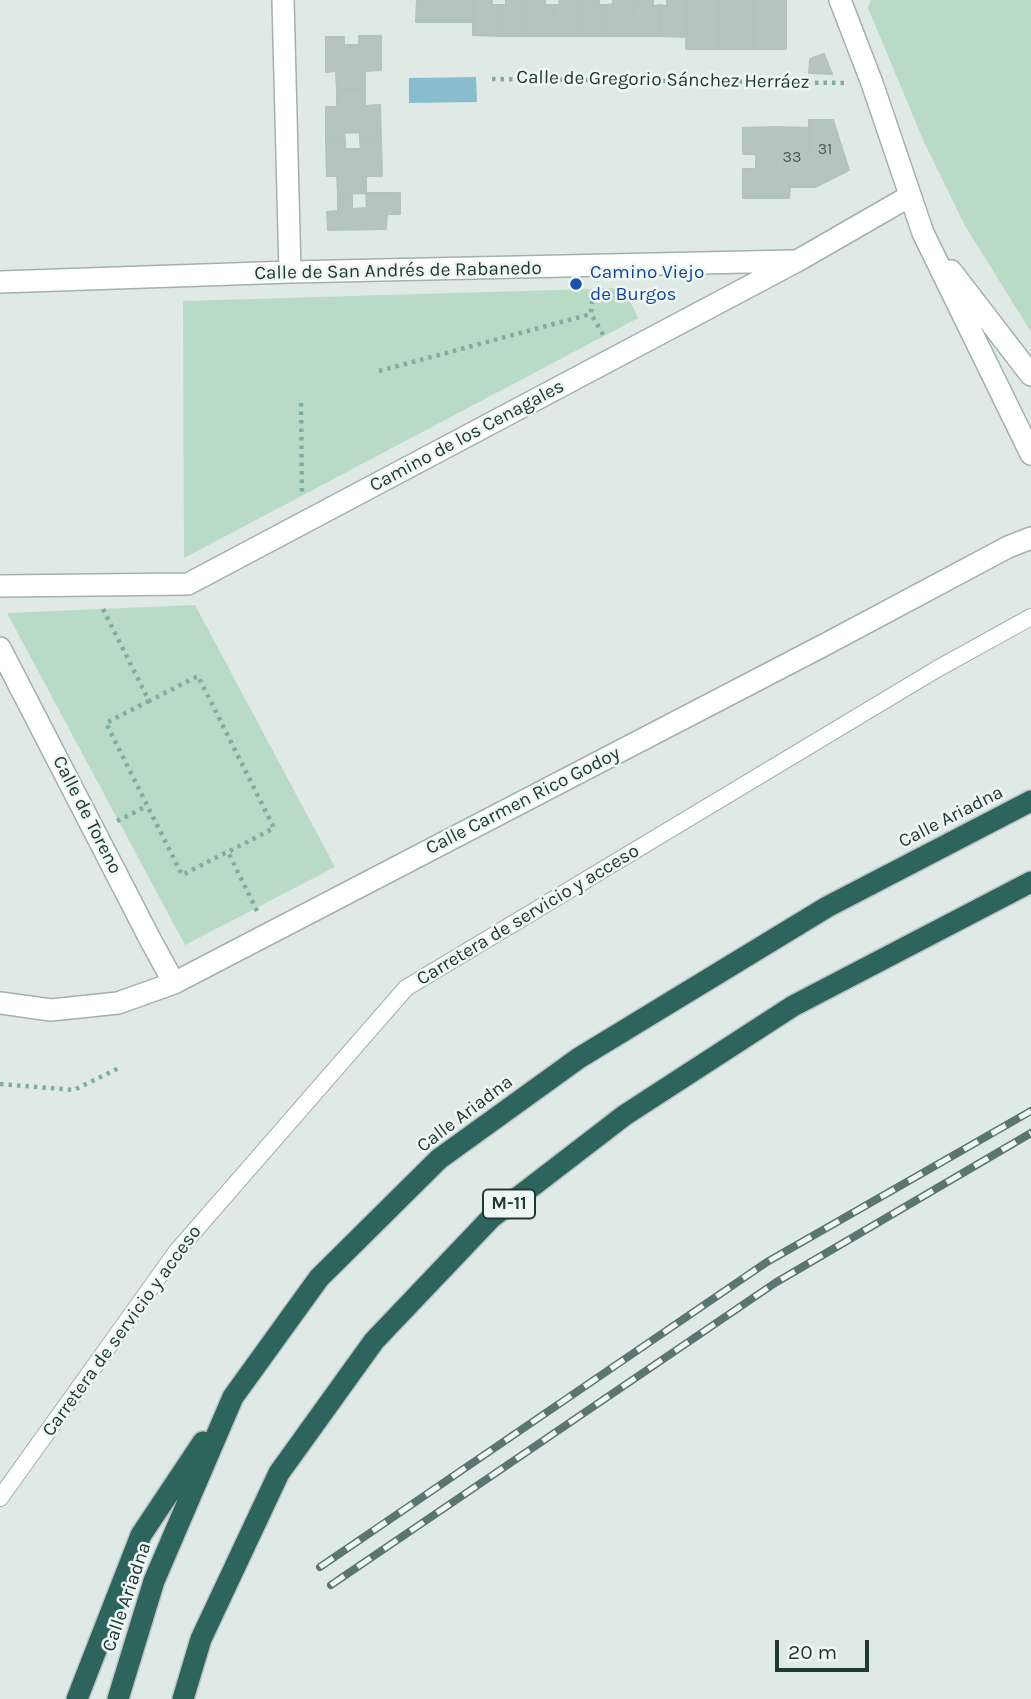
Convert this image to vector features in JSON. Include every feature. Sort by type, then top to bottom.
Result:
[{"type":"highway","name":"Calle Ariadna","points":[[118,1699],[154,1581],[233,1397],[319,1278],[439,1159],[579,1058],[815,914],[1031,801]]},
{"type":"highway","name":"M-11","points":[[183,1699],[201,1639],[279,1473],[374,1341],[491,1218],[625,1115],[793,1006],[1031,881]]},
{"type":"highway","points":[[77,1699],[141,1535],[233,1397]]},
{"type":"street","points":[[283,0],[289,272]]},
{"type":"street","points":[[841,1],[923,233],[1031,454]]},
{"type":"street","name":"Camino de los Cenagales","points":[[0,586],[188,584],[797,261],[909,196]]},
{"type":"street","points":[[923,233],[1031,375]]},
{"type":"street","name":"Calle de San Andrés de Rabanedo","points":[[0,282],[289,272],[797,261]]},
{"type":"street","name":"Calle Carmen Rico Godoy","points":[[0,1003],[51,1010],[118,1003],[174,983],[1009,547],[1031,538]]},
{"type":"street","name":"Calle de Toreno","points":[[0,648],[174,983]]},
{"type":"lane","name":"Carretera de servicio y acceso","points":[[0,1498],[177,1251],[407,988],[937,669],[1031,617]]},
{"type":"path","name":"Calle de Gregorio Sánchez Herráez","points":[[492,79],[835,82]]},
{"type":"path","points":[[593,284],[591,314],[608,342]]},
{"type":"path","points":[[379,371],[591,314]]},
{"type":"path","points":[[301,403],[302,500]]},
{"type":"path","points":[[92,585],[149,701]]},
{"type":"path","points":[[198,676],[274,828],[182,875],[106,723],[149,701],[198,676]]},
{"type":"path","points":[[96,832],[147,806]]},
{"type":"path","points":[[228,852],[268,934]]},
{"type":"path","points":[[0,1084],[74,1090],[119,1068]]},
{"type":"green space","points":[[871,0],[1031,0],[1031,332],[964,224],[924,142],[868,8]]},
{"type":"green space","points":[[624,288],[638,318],[184,558],[183,301]]},
{"type":"green space","points":[[195,605],[335,867],[185,945],[7,613]]},
{"type":"water","points":[[476,77],[477,102],[409,103],[409,78]]},
{"type":"building","points":[[417,0],[473,0],[472,22],[416,22]]},
{"type":"building","points":[[473,0],[492,0],[492,5],[499,5],[499,36],[473,35]]},
{"type":"building","points":[[506,0],[526,0],[526,36],[499,36],[499,5],[506,5]]},
{"type":"building","points":[[526,0],[545,0],[545,5],[553,5],[552,36],[526,36]]},
{"type":"building","points":[[559,0],[579,0],[579,36],[552,36],[553,5],[560,5]]},
{"type":"building","points":[[579,0],[599,0],[599,5],[606,5],[606,36],[579,36]]},
{"type":"building","points":[[613,0],[633,0],[632,36],[606,36],[606,5],[613,4]]},
{"type":"building","points":[[633,0],[653,0],[653,6],[660,5],[660,36],[632,36]]},
{"type":"building","points":[[667,0],[687,0],[687,37],[660,36],[660,5],[667,6]]},
{"type":"building","points":[[687,0],[719,0],[719,49],[686,49]]},
{"type":"building","points":[[719,0],[753,0],[753,49],[719,49]]},
{"type":"building","points":[[753,0],[786,0],[786,49],[753,49]]},
{"type":"building","points":[[359,36],[381,36],[381,70],[365,71],[365,89],[337,89],[336,71],[326,72],[326,37],[344,37],[344,45],[359,45]]},
{"type":"building","points":[[824,54],[832,74],[809,73],[810,59]]},
{"type":"building","points":[[337,89],[365,89],[365,106],[380,105],[381,140],[360,141],[360,132],[344,133],[345,141],[326,141],[326,107],[337,107]]},
{"type":"building","points":[[809,120],[833,120],[849,170],[815,187],[808,187]]},
{"type":"building","points":[[776,127],[776,198],[743,198],[743,169],[756,169],[756,154],[743,154],[743,128]]},
{"type":"building","points":[[776,127],[809,128],[808,187],[790,187],[789,198],[776,198]]},
{"type":"building","points":[[381,140],[382,176],[366,176],[366,193],[338,194],[337,176],[327,176],[326,141],[345,141],[345,149],[361,149],[360,141]]},
{"type":"building","points":[[366,193],[400,193],[400,214],[387,214],[386,229],[328,230],[327,212],[338,211],[338,194],[352,194],[352,209],[367,208]]},
{"type":"railway","points":[[320,1567],[767,1262],[1031,1111]]},
{"type":"railway","points":[[331,1585],[775,1283],[1031,1133]]},
{"type":"place","name":"Camino Viejo de Burgos","points":[[576,284]]}]
